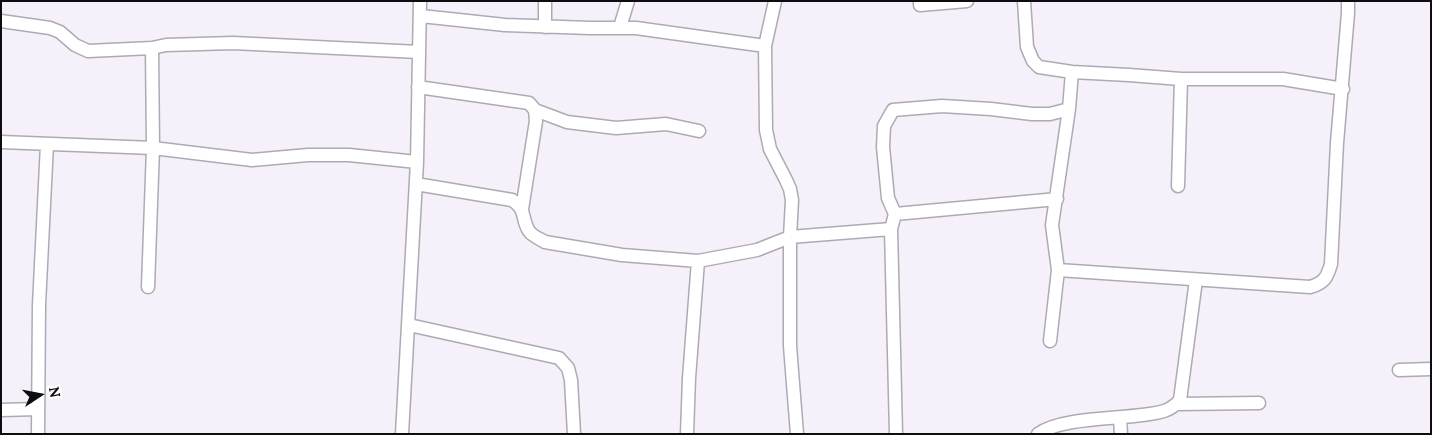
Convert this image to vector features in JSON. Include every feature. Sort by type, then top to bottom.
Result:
[{"type":"street","points":[[402,434],[417,162],[420,1]]},
{"type":"street","points":[[544,1],[545,27]]},
{"type":"street","points":[[620,28],[628,1]]},
{"type":"street","points":[[776,1],[765,46],[767,139],[790,189],[792,212],[790,237],[790,346],[797,434]]},
{"type":"street","points":[[920,1],[920,5],[967,1]]},
{"type":"street","points":[[1024,1],[1027,47],[1033,62],[1039,67],[1072,72],[1129,74],[1181,79],[1283,79],[1343,89]]},
{"type":"street","points":[[1058,270],[1310,287],[1320,284],[1328,276],[1331,264],[1337,143],[1343,89],[1348,1]]},
{"type":"street","points":[[421,16],[505,25],[620,28],[765,46]]},
{"type":"street","points":[[1,21],[50,28],[60,32],[75,45],[88,51],[152,48],[166,45],[233,44],[419,52]]},
{"type":"street","points":[[148,287],[153,148],[152,48]]},
{"type":"street","points":[[1050,341],[1058,270],[1052,225],[1069,109],[1072,72]]},
{"type":"street","points":[[1178,186],[1181,79]]},
{"type":"street","points":[[418,87],[529,103],[535,110],[567,122],[616,128],[666,124],[699,131]]},
{"type":"street","points":[[896,434],[891,229],[895,214],[888,198],[883,147],[884,126],[893,110],[942,106],[1050,114],[1069,109]]},
{"type":"street","points":[[522,209],[536,121],[535,110]]},
{"type":"street","points":[[1,142],[153,148],[252,160],[332,155],[417,162]]},
{"type":"street","points":[[38,434],[39,305],[47,144]]},
{"type":"street","points":[[416,184],[512,200],[519,204],[522,209],[528,230],[545,242],[622,255],[698,260],[757,250],[790,237],[891,229]]},
{"type":"street","points":[[895,214],[924,213],[1057,199]]},
{"type":"street","points":[[687,434],[689,378],[698,260]]},
{"type":"street","points":[[1038,434],[1046,428],[1060,423],[1164,412],[1174,407],[1180,400],[1196,280]]},
{"type":"street","points":[[409,325],[559,358],[568,368],[570,374],[574,434]]},
{"type":"street","points":[[1399,370],[1431,369]]},
{"type":"street","points":[[1177,404],[1259,403]]},
{"type":"street","points":[[1,410],[38,409]]},
{"type":"street","points":[[1120,418],[1121,434]]}]
